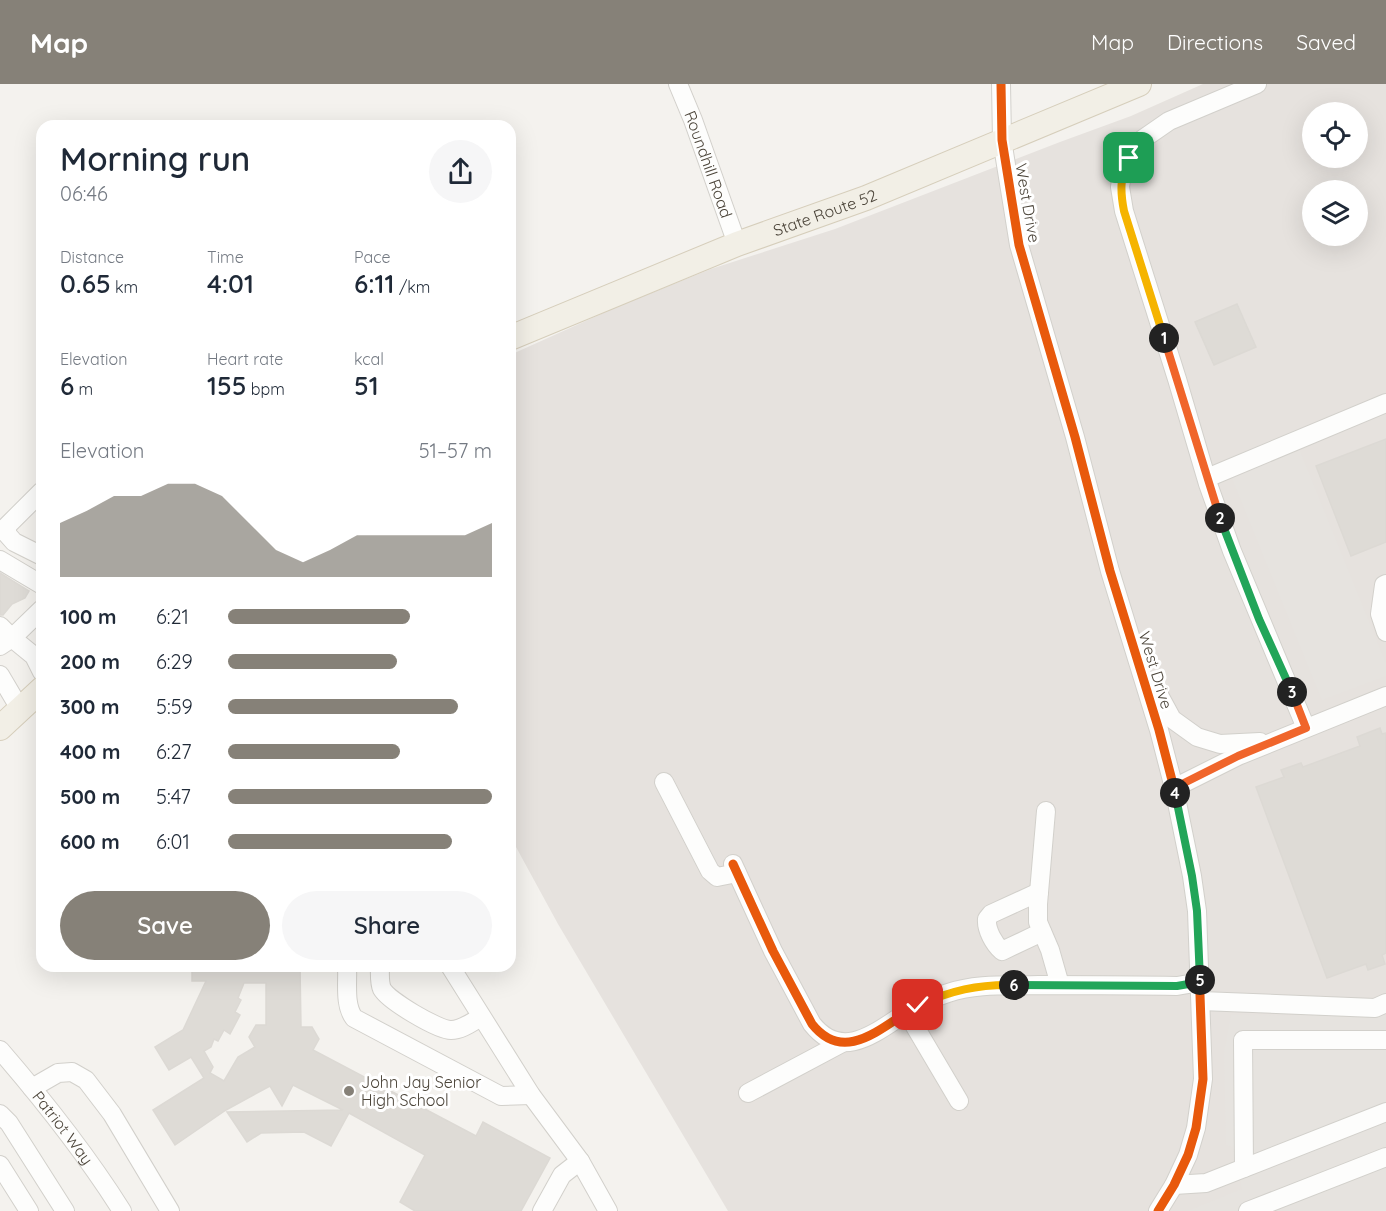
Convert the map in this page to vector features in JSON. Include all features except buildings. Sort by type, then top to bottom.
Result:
[{"type":"main road","name":"State Route 52","points":[[516,336],[737,244],[866,198],[1138,84]]},
{"type":"main road","points":[[0,728],[36,694]]},
{"type":"street","name":"Roundhill Road","points":[[678,84],[737,244]]},
{"type":"street","name":"West Drive","points":[[1001,84],[1002,140],[1019,245],[1132,644],[1159,730],[1174,788],[1197,911],[1203,1079],[1196,1128],[1188,1155],[1174,1185],[1158,1211]]},
{"type":"street","points":[[1257,84],[1169,121],[1156,129],[1135,148],[1124,167],[1120,187],[1124,211],[1232,552],[1306,728]]},
{"type":"street","points":[[1207,478],[1386,403]]},
{"type":"street","points":[[36,497],[8,526],[7,534],[14,542],[36,553]]},
{"type":"street","points":[[0,560],[36,581]]},
{"type":"street","points":[[1386,584],[1380,614],[1386,632]]},
{"type":"street","points":[[36,613],[4,637],[36,658]]},
{"type":"street","points":[[1132,644],[1172,718],[1197,737],[1221,744],[1254,743],[1285,737]]},
{"type":"street","points":[[0,675],[20,709]]},
{"type":"street","points":[[1174,788],[1238,756],[1386,696]]},
{"type":"street","points":[[664,782],[710,871],[717,877],[735,869],[773,951],[812,1024],[820,1035],[842,1043]]},
{"type":"street","points":[[1047,811],[1038,922],[1050,950],[1060,985]]},
{"type":"street","points":[[1039,892],[991,914],[986,925],[1002,951],[1042,932]]},
{"type":"street","points":[[347,972],[348,1006],[354,1018],[501,1096],[531,1095]]},
{"type":"street","points":[[380,972],[380,984],[391,999],[442,1028],[459,1029],[481,1017]]},
{"type":"street","points":[[454,972],[531,1095],[580,1161],[608,1211]]},
{"type":"street","points":[[748,1093],[842,1043],[859,1040],[885,1028],[918,1005],[966,988],[1001,985],[1177,986],[1200,982]]},
{"type":"street","points":[[1201,1001],[1375,1008],[1386,1003]]},
{"type":"street","points":[[908,1012],[959,1101]]},
{"type":"street","points":[[1244,1168],[1242,1040],[1386,1040]]},
{"type":"street","name":"Patriot Way","points":[[0,1050],[93,1166],[122,1211]]},
{"type":"street","points":[[32,1088],[58,1073],[72,1072],[87,1080],[112,1114],[170,1211]]},
{"type":"street","points":[[1174,1185],[1206,1183],[1386,1112]]},
{"type":"street","points":[[0,1114],[9,1123],[65,1211]]},
{"type":"street","points":[[1248,1211],[1386,1157]]},
{"type":"street","points":[[542,1211],[562,1175],[580,1161]]},
{"type":"street","points":[[0,1165],[29,1211]]},
{"type":"street","points":[[17,1191],[43,1176]]},
{"type":"shaded area","points":[[1203,84],[1386,84],[1386,1211],[728,1211],[558,924],[516,847],[516,352],[619,306],[711,269],[835,229],[1131,116]]},
{"type":"shaded area","points":[[1299,449],[1386,664],[1386,676],[1322,700],[1232,478]]},
{"type":"shaded area","points":[[1386,1013],[1386,1211],[1188,1211],[1242,1189],[1233,1147],[1226,1145],[1224,1053],[1231,1015],[1378,1016]]},
{"type":"cycle path","points":[[1001,84],[1002,140],[1019,245],[1075,437],[1110,571],[1159,730],[1174,788],[1197,911],[1203,1079],[1196,1128],[1188,1155],[1174,1185],[1158,1211]]},
{"type":"cycle path","points":[[733,864],[773,951],[812,1024],[825,1036],[838,1042],[852,1042],[866,1037],[926,1001],[971,988],[1039,985],[1177,986],[1200,982]]},
{"type":"place","name":"John Jay Senior High School","points":[[349,1091]]},
{"type":"route","points":[[918,1005],[966,988],[1001,985],[1177,986],[1200,982],[1197,911],[1174,788],[1238,756],[1306,728],[1232,552],[1208,484],[1124,211],[1120,187],[1124,167],[1129,158]]}]
